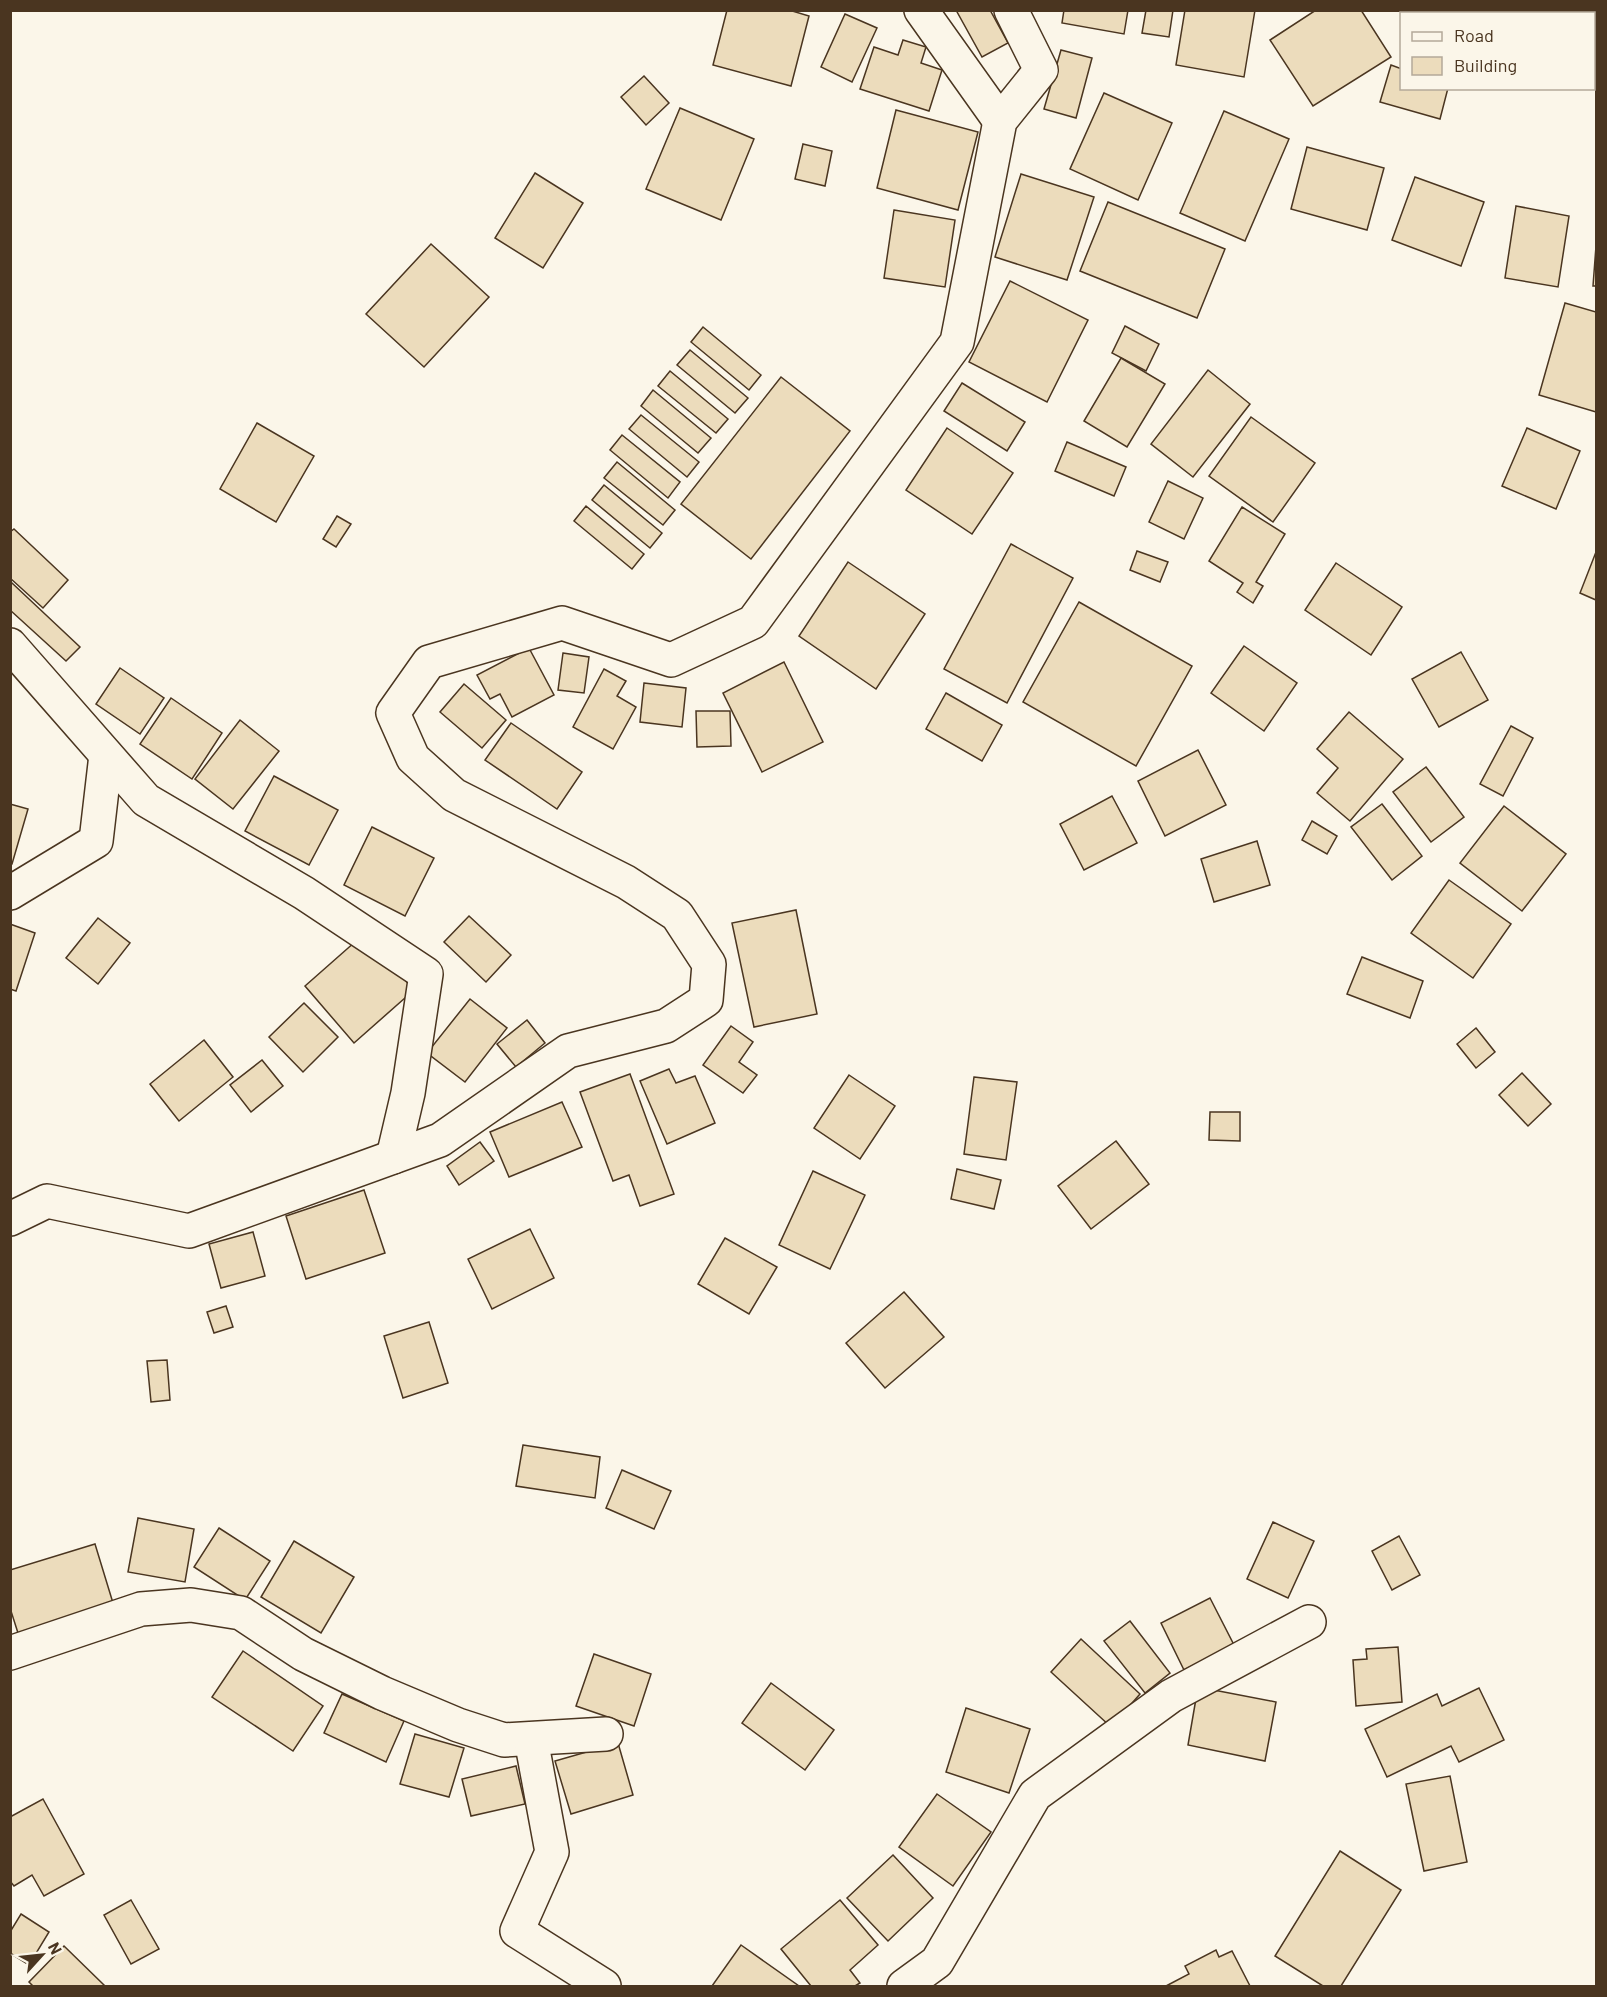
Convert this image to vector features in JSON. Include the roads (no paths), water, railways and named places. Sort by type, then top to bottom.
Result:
[{"type":"street","points":[[921,10],[1000,121]]},
{"type":"street","points":[[10,1219],[47,1201],[189,1231],[440,1140],[568,1051],[666,1026],[706,1000],[709,964],[677,915],[626,882],[454,795],[413,758],[393,713],[429,662],[562,623],[671,660],[753,622],[957,342],[1000,121],[1041,70],[1011,10]]},
{"type":"street","points":[[10,645],[146,800],[304,893],[426,974],[408,1093],[393,1157]]},
{"type":"street","points":[[10,893],[96,841],[106,754]]},
{"type":"street","points":[[10,1653],[141,1610],[191,1605],[241,1613],[303,1654],[382,1693],[458,1725],[504,1740],[606,1734]]},
{"type":"street","points":[[904,1986],[937,1962],[1035,1795],[1171,1696],[1309,1622]]},
{"type":"street","points":[[531,1739],[552,1852],[517,1930],[604,1986]]}]
